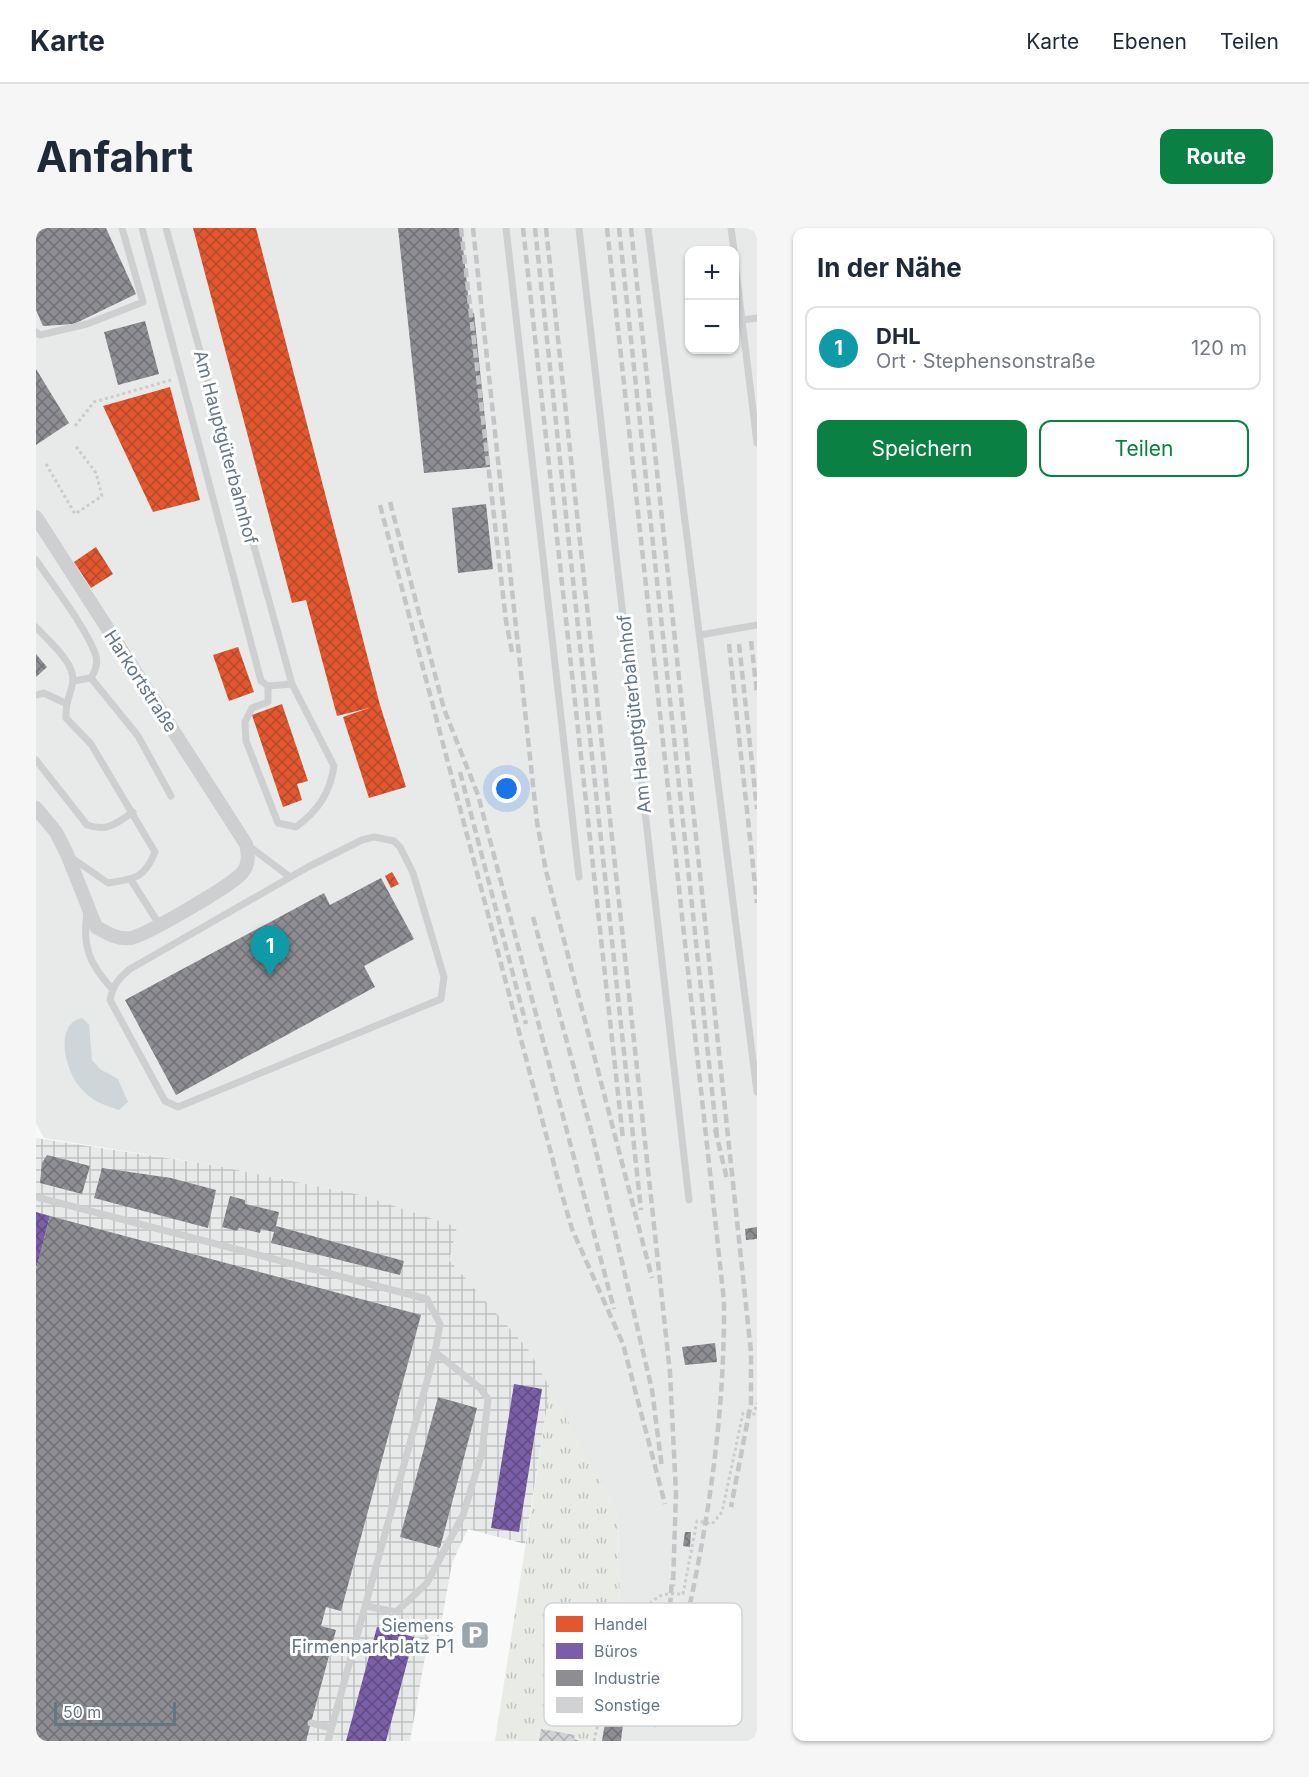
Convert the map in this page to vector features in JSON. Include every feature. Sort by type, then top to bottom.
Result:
[{"type":"street","name":"Harkortstraße","points":[[36,518],[246,844]]},
{"type":"street","points":[[36,808],[56,832],[96,927],[123,939],[133,938],[159,924],[242,873],[248,862],[246,844]]},
{"type":"lane","points":[[36,332],[40,335],[87,324],[143,302],[122,228]]},
{"type":"lane","points":[[142,228],[261,681],[268,686],[291,684]]},
{"type":"lane","name":"Am Hauptgüterbahnhof","points":[[166,228],[291,684],[334,766],[324,799],[311,816],[296,826],[278,823],[246,741],[245,722],[252,708],[268,702],[268,686]]},
{"type":"lane","points":[[506,228],[579,877]]},
{"type":"lane","name":"Am Hauptgüterbahnhof","points":[[579,228],[689,1200]]},
{"type":"lane","points":[[648,228],[757,1092]]},
{"type":"lane","points":[[731,228],[733,246]]},
{"type":"lane","points":[[739,288],[757,443]]},
{"type":"lane","points":[[743,320],[757,318]]},
{"type":"lane","points":[[36,560],[75,617],[96,656],[96,669],[91,678]]},
{"type":"lane","points":[[700,635],[757,625]]},
{"type":"lane","points":[[36,627],[70,667],[73,681],[65,703],[66,718],[91,744],[155,852],[148,870],[131,880],[108,883],[88,872],[67,854]]},
{"type":"lane","points":[[73,681],[91,678]]},
{"type":"lane","points":[[91,678],[138,736],[171,796]]},
{"type":"lane","points":[[36,695],[44,693],[65,703]]},
{"type":"lane","points":[[36,760],[87,825],[99,829],[109,828],[133,812]]},
{"type":"lane","points":[[374,837],[394,841],[400,847],[413,873],[444,977],[441,999],[178,1107],[165,1101],[111,1000],[112,989],[119,978],[130,969],[290,877],[362,840],[374,837]]},
{"type":"lane","points":[[246,844],[290,877]]},
{"type":"lane","points":[[131,880],[159,924]]},
{"type":"lane","points":[[87,910],[83,939],[97,972],[112,989]]},
{"type":"lane","points":[[36,1197],[427,1299],[441,1324],[328,1741]]},
{"type":"lane","points":[[366,1606],[396,1612],[427,1583],[463,1515],[482,1453],[488,1399],[480,1388],[435,1352]]},
{"type":"lane","points":[[311,1723],[332,1728]]},
{"type":"path","points":[[75,426],[94,402],[181,377]]},
{"type":"path","points":[[46,464],[75,514],[102,495],[96,473],[75,445]]},
{"type":"path","points":[[652,1603],[662,1595],[683,1594],[697,1521],[712,1524],[722,1512],[743,1413],[754,1414],[757,1403]]},
{"type":"path","points":[[594,1741],[597,1726]]},
{"type":"shaded area","points":[[36,228],[757,228],[757,1741],[598,1741],[601,1726],[742,1726],[742,1603],[620,1603],[618,1515],[528,1349],[448,1260],[361,1195],[212,1165],[44,1138],[36,1123]]},
{"type":"shaded area","points":[[82,1018],[89,1024],[92,1060],[100,1069],[118,1079],[128,1102],[119,1110],[102,1104],[88,1095],[79,1086],[70,1069],[66,1058],[65,1037],[73,1022]]},
{"type":"shaded area","points":[[36,1138],[212,1165],[361,1195],[457,1227],[449,1260],[528,1349],[550,1388],[525,1544],[468,1529],[452,1563],[439,1636],[429,1635],[410,1741],[36,1741]]},
{"type":"green space","points":[[550,1388],[618,1515],[620,1603],[544,1603],[544,1726],[601,1726],[598,1741],[495,1741]]},
{"type":"building: Handel","points":[[193,228],[256,228],[380,705],[406,787],[369,798],[343,717],[369,708],[337,716],[306,600],[292,603]]},
{"type":"building: Handel","points":[[170,387],[200,500],[153,512],[103,406]]},
{"type":"building: Handel","points":[[96,547],[113,574],[91,588],[74,562]]},
{"type":"building: Handel","points":[[238,647],[254,692],[229,701],[213,655]]},
{"type":"building: Handel","points":[[282,704],[308,781],[297,784],[302,800],[283,807],[252,715]]},
{"type":"building: Handel","points":[[392,872],[399,884],[391,888],[385,876]]},
{"type":"building: Büros","points":[[36,1212],[50,1216],[37,1266],[36,1266]]},
{"type":"building: Büros","points":[[514,1384],[542,1389],[519,1532],[491,1528]]},
{"type":"building: Büros","points":[[377,1627],[414,1637],[386,1741],[346,1741]]},
{"type":"building: Industrie","points":[[36,228],[106,228],[136,294],[74,324],[43,326],[36,310]]},
{"type":"building: Industrie","points":[[398,228],[461,228],[470,313],[474,313],[490,467],[424,473]]},
{"type":"building: Industrie","points":[[145,321],[159,374],[118,385],[104,332]]},
{"type":"building: Industrie","points":[[36,369],[69,423],[36,445]]},
{"type":"building: Industrie","points":[[486,504],[493,569],[458,573],[452,508]]},
{"type":"building: Industrie","points":[[36,654],[47,667],[36,677]]},
{"type":"building: Industrie","points":[[381,878],[414,939],[364,966],[375,987],[176,1095],[125,1000],[324,893],[330,905]]},
{"type":"building: Industrie","points":[[47,1155],[90,1166],[82,1194],[40,1183],[42,1163]]},
{"type":"building: Industrie","points":[[102,1168],[171,1178],[216,1190],[208,1228],[94,1198]]},
{"type":"building: Industrie","points":[[230,1196],[245,1200],[245,1204],[279,1212],[276,1226],[404,1261],[400,1275],[271,1243],[274,1232],[261,1229],[260,1233],[239,1228],[237,1231],[222,1227]]},
{"type":"building: Industrie","points":[[50,1216],[421,1315],[341,1611],[326,1607],[321,1626],[336,1630],[306,1741],[36,1741],[36,1269]]},
{"type":"building: Industrie","points":[[757,1227],[757,1239],[746,1240],[745,1229]]},
{"type":"building: Industrie","points":[[715,1343],[717,1362],[685,1365],[682,1347]]},
{"type":"building: Industrie","points":[[438,1397],[477,1408],[440,1548],[400,1537]]},
{"type":"building: Industrie","points":[[685,1532],[691,1532],[690,1547],[683,1546]]},
{"type":"building: Industrie","points":[[604,1726],[623,1726],[621,1741],[602,1741]]},
{"type":"building: Sonstige","points":[[541,1729],[575,1735],[574,1739],[580,1741],[539,1741]]},
{"type":"railway","points":[[461,228],[506,621],[512,652]]},
{"type":"railway","points":[[473,228],[537,822],[546,871],[652,1278]]},
{"type":"railway","points":[[523,228],[623,1139]]},
{"type":"railway","points":[[535,228],[641,1210]]},
{"type":"railway","points":[[546,228],[670,1373],[676,1493],[673,1586]]},
{"type":"railway","points":[[607,228],[724,1301],[717,1436],[705,1525],[690,1603]]},
{"type":"railway","points":[[619,228],[717,1137]]},
{"type":"railway","points":[[631,228],[751,1352],[751,1403],[731,1507]]},
{"type":"railway","points":[[390,502],[444,709],[478,795],[614,1309]]},
{"type":"railway","points":[[380,505],[561,1191],[572,1229],[623,1344],[665,1504]]},
{"type":"railway","points":[[751,641],[757,693]]},
{"type":"railway","points":[[729,644],[757,903]]},
{"type":"railway","points":[[739,644],[757,809]]},
{"type":"railway","points":[[460,772],[526,1024]]},
{"type":"railway","points":[[533,917],[592,1134],[652,1390],[662,1468]]},
{"type":"railway","points":[[715,1129],[727,1179]]},
{"type":"railway","points":[[670,1603],[672,1579]]},
{"type":"place","name":"DHL","points":[[270,976]]},
{"type":"place","name":"Siemens Firmenparkplatz P1","points":[[475,1635]]}]
